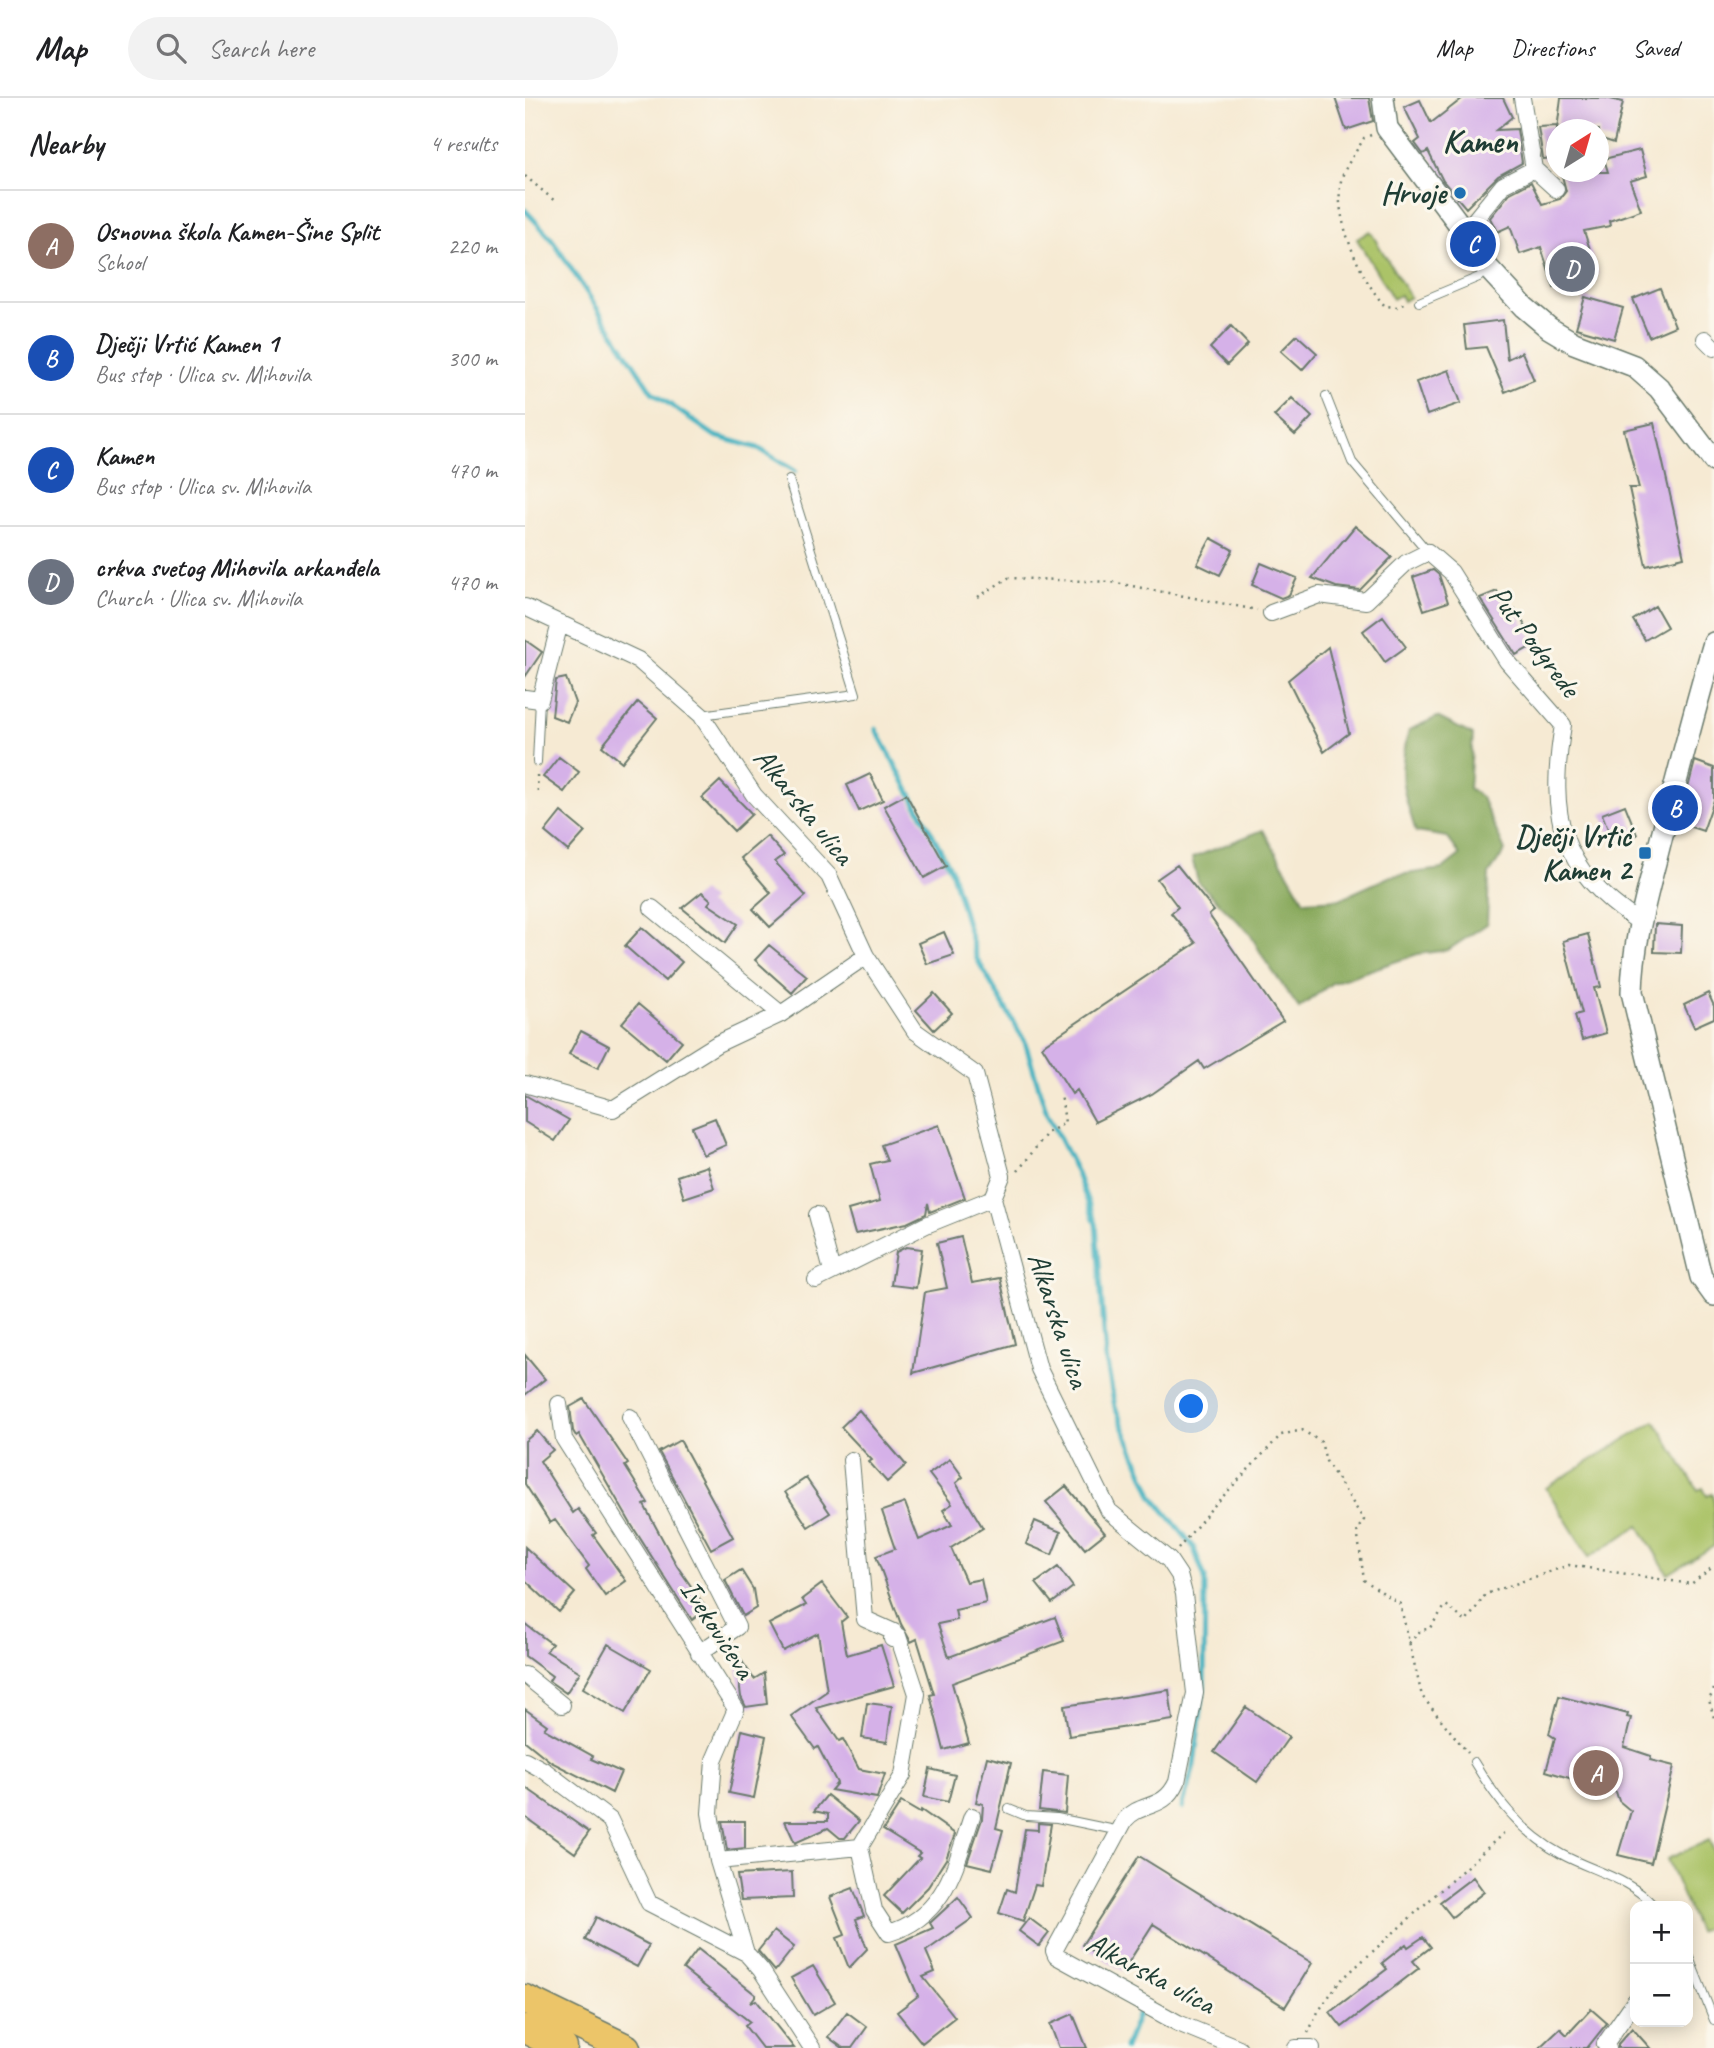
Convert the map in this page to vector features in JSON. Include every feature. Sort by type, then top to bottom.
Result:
[{"type":"highway","points":[[525,1999],[626,2048]]},
{"type":"highway","points":[[525,2029],[563,2048]]},
{"type":"street","points":[[1383,98],[1387,128],[1465,232],[1487,267],[1524,307],[1549,328],[1574,343],[1634,366],[1659,388],[1714,461]]},
{"type":"street","points":[[1522,98],[1534,169],[1556,189]]},
{"type":"street","points":[[1465,232],[1503,184],[1534,169]]},
{"type":"street","points":[[1271,613],[1319,595],[1366,601],[1406,563],[1428,552]]},
{"type":"street","name":"Put Podgrede","points":[[1428,552],[1451,572],[1507,661],[1563,725],[1556,772],[1561,827],[1565,840],[1594,888],[1639,922]]},
{"type":"street","name":"Alkarska ulica","points":[[525,607],[638,660],[701,715],[754,795],[829,876],[866,956],[915,1031],[975,1074],[1002,1176],[995,1191],[1039,1369],[1109,1511],[1169,1560],[1179,1575],[1184,1594],[1195,1693],[1177,1782],[1172,1793],[1161,1803],[1130,1814],[1057,1940],[1054,1951],[1056,1956],[1178,2023],[1239,2048]]},
{"type":"street","points":[[533,699],[560,623]]},
{"type":"street","points":[[1714,643],[1688,730],[1639,922],[1633,956],[1632,992],[1701,1277],[1714,1295]]},
{"type":"street","points":[[652,908],[781,1014]]},
{"type":"street","points":[[525,1084],[613,1109],[717,1044],[781,1014],[866,956]]},
{"type":"street","points":[[816,1280],[995,1191]]},
{"type":"street","points":[[817,1214],[832,1271]]},
{"type":"street","name":"Ivekovićeva","points":[[559,1404],[564,1439],[736,1709],[714,1760],[710,1813],[718,1861],[746,1953],[812,2048]]},
{"type":"street","name":"Ivekovićeva","points":[[630,1417],[737,1627],[699,1653]]},
{"type":"street","points":[[851,1460],[865,1619],[894,1632],[892,1639],[898,1636],[917,1694],[903,1775],[860,1847],[874,1910],[888,1933],[935,1906],[950,1879],[972,1816]]},
{"type":"street","points":[[525,1675],[562,1705]]},
{"type":"street","points":[[525,1760],[545,1771],[610,1820],[649,1903],[746,1953]]},
{"type":"street","points":[[718,1861],[860,1847]]},
{"type":"street","points":[[1608,2048],[1605,2043],[1630,2008]]},
{"type":"lane","points":[[1419,302],[1479,277],[1487,267]]},
{"type":"lane","points":[[1326,396],[1352,461],[1428,552]]},
{"type":"lane","points":[[701,715],[856,694],[789,480]]},
{"type":"lane","points":[[533,699],[537,762]]},
{"type":"lane","points":[[1474,1762],[1495,1796],[1538,1840],[1563,1855],[1616,1878],[1647,1901]]},
{"type":"lane","points":[[1009,1809],[1026,1816],[1058,1818],[1120,1831]]},
{"type":"lane","points":[[1692,1964],[1714,2020]]},
{"type":"path","points":[[1387,128],[1364,138],[1341,182],[1344,235],[1376,296],[1385,306],[1419,302]]},
{"type":"path","points":[[525,176],[556,202]]},
{"type":"path","points":[[978,597],[1008,578],[1111,582],[1271,613]]},
{"type":"path","points":[[537,762],[538,793]]},
{"type":"path","points":[[995,1191],[1022,1168],[1047,1133],[1065,1123],[1061,1094]]},
{"type":"path","points":[[1183,1543],[1281,1435],[1301,1430],[1321,1442],[1326,1461],[1364,1520],[1357,1530],[1364,1580],[1399,1604],[1422,1696],[1474,1762]]},
{"type":"path","points":[[1409,1643],[1421,1630],[1429,1629],[1447,1605],[1466,1622],[1486,1594],[1569,1565],[1691,1584],[1714,1566]]},
{"type":"path","points":[[1714,1689],[1709,1700],[1714,1718]]},
{"type":"path","points":[[1303,2047],[1318,2012],[1339,1982],[1517,1821]]},
{"type":"green space","points":[[1370,231],[1410,297],[1403,301],[1400,295],[1393,299],[1357,239]]},
{"type":"green space","points":[[1437,717],[1473,735],[1469,788],[1482,798],[1505,851],[1489,874],[1487,924],[1448,950],[1418,954],[1332,983],[1299,1008],[1266,962],[1249,932],[1198,882],[1192,858],[1263,830],[1304,901],[1340,899],[1391,876],[1442,869],[1460,855],[1447,837],[1416,832],[1404,792],[1402,770],[1409,730]]},
{"type":"green space","points":[[1655,1421],[1698,1490],[1703,1488],[1707,1496],[1712,1494],[1714,1497],[1714,1546],[1668,1574],[1639,1526],[1589,1557],[1546,1488]]},
{"type":"green space","points":[[1709,1840],[1714,1851],[1714,1924],[1698,1932],[1693,1920],[1693,1901],[1685,1901],[1667,1859]]},
{"type":"building","points":[[1335,98],[1369,98],[1373,121],[1346,130]]},
{"type":"building","points":[[1463,98],[1503,98],[1512,117],[1496,130],[1517,129],[1522,163],[1498,176],[1466,208],[1443,181],[1428,151],[1423,154],[1415,143],[1420,139],[1404,107],[1420,100],[1431,123]]},
{"type":"building","points":[[1561,98],[1606,98],[1623,102],[1614,143],[1609,141],[1609,119],[1558,119]]},
{"type":"building","points":[[1538,127],[1546,127],[1546,159],[1543,159]]},
{"type":"building","points":[[1640,150],[1647,176],[1630,181],[1641,210],[1609,221],[1610,226],[1584,231],[1598,274],[1554,288],[1541,247],[1520,254],[1510,226],[1497,232],[1490,218],[1510,193],[1531,182],[1542,204],[1560,199],[1566,191],[1564,182],[1609,182],[1609,158]]},
{"type":"building","points":[[1660,288],[1675,326],[1649,337],[1633,299]]},
{"type":"building","points":[[1585,297],[1623,308],[1614,339],[1576,328]]},
{"type":"building","points":[[1503,320],[1507,359],[1522,352],[1534,380],[1505,392],[1486,347],[1467,349],[1464,325]]},
{"type":"building","points":[[1231,326],[1248,344],[1227,365],[1210,348]]},
{"type":"building","points":[[1297,335],[1317,353],[1302,370],[1281,351]]},
{"type":"building","points":[[1449,370],[1461,403],[1427,415],[1416,382]]},
{"type":"building","points":[[1292,398],[1312,417],[1295,435],[1274,416]]},
{"type":"building","points":[[1654,423],[1684,557],[1646,566],[1629,488],[1639,488],[1624,430]]},
{"type":"building","points":[[1355,526],[1392,557],[1360,590],[1336,587],[1312,578]]},
{"type":"building","points":[[1211,538],[1233,550],[1220,575],[1197,564]]},
{"type":"building","points":[[1261,563],[1297,578],[1289,595],[1281,598],[1252,585]]},
{"type":"building","points":[[1433,570],[1439,575],[1448,602],[1424,610],[1413,577]]},
{"type":"building","points":[[1497,591],[1507,614],[1515,609],[1536,644],[1516,655],[1480,598]]},
{"type":"building","points":[[1655,606],[1667,627],[1645,640],[1633,620]]},
{"type":"building","points":[[1383,616],[1406,647],[1385,662],[1363,631]]},
{"type":"building","points":[[525,640],[542,652],[525,677]]},
{"type":"building","points":[[1328,647],[1349,733],[1324,752],[1288,680]]},
{"type":"building","points":[[566,678],[575,703],[567,722],[552,716],[556,680]]},
{"type":"building","points":[[638,702],[657,718],[622,762],[602,746]]},
{"type":"building","points":[[559,757],[579,772],[564,792],[543,777]]},
{"type":"building","points":[[1695,761],[1714,768],[1714,800],[1703,831],[1679,823]]},
{"type":"building","points":[[870,774],[883,800],[859,811],[847,785]]},
{"type":"building","points":[[720,781],[752,814],[734,831],[702,798]]},
{"type":"building","points":[[906,794],[946,866],[924,878],[884,806]]},
{"type":"building","points":[[1625,805],[1637,835],[1614,844],[1602,814]]},
{"type":"building","points":[[561,812],[585,832],[568,851],[545,832]]},
{"type":"building","points":[[767,836],[784,855],[775,862],[806,896],[770,927],[753,909],[771,893],[741,858]]},
{"type":"building","points":[[1177,865],[1214,911],[1209,915],[1283,1021],[1204,1069],[1199,1061],[1152,1094],[1095,1122],[1077,1090],[1072,1094],[1042,1046],[1196,943],[1171,913],[1178,907],[1157,879]]},
{"type":"building","points":[[702,892],[711,900],[708,904],[738,924],[725,943],[682,908]]},
{"type":"building","points":[[1655,924],[1682,926],[1681,953],[1654,952]]},
{"type":"building","points":[[642,927],[682,962],[665,981],[625,946]]},
{"type":"building","points":[[944,932],[954,955],[927,964],[918,943]]},
{"type":"building","points":[[1588,934],[1601,987],[1594,988],[1606,1033],[1582,1040],[1575,1015],[1582,1013],[1563,941]]},
{"type":"building","points":[[769,945],[807,976],[792,993],[755,960]]},
{"type":"building","points":[[934,993],[952,1013],[934,1030],[916,1010]]},
{"type":"building","points":[[1708,993],[1714,1006],[1714,1018],[1694,1027],[1684,1005]]},
{"type":"building","points":[[638,1004],[682,1041],[666,1060],[622,1023]]},
{"type":"building","points":[[581,1031],[609,1046],[598,1068],[569,1054]]},
{"type":"building","points":[[525,1095],[569,1120],[555,1141],[525,1122]]},
{"type":"building","points":[[715,1118],[726,1145],[703,1155],[692,1127]]},
{"type":"building","points":[[939,1125],[965,1198],[930,1212],[928,1203],[926,1214],[907,1223],[855,1234],[848,1210],[880,1201],[870,1164],[887,1160],[881,1145]]},
{"type":"building","points":[[707,1166],[714,1188],[684,1198],[677,1176]]},
{"type":"building","points":[[961,1237],[972,1283],[1000,1278],[1015,1344],[913,1373],[925,1292],[947,1288],[937,1243]]},
{"type":"building","points":[[906,1247],[922,1249],[916,1288],[891,1285],[896,1252]]},
{"type":"building","points":[[525,1355],[545,1379],[525,1395]]},
{"type":"building","points":[[584,1399],[628,1464],[625,1466],[648,1503],[644,1505],[677,1566],[707,1609],[692,1620],[631,1524],[579,1434],[576,1436],[573,1431],[570,1407]]},
{"type":"building","points":[[859,1410],[906,1465],[887,1482],[869,1462],[872,1460],[841,1427]]},
{"type":"building","points":[[537,1431],[553,1450],[540,1461],[573,1513],[578,1509],[596,1533],[593,1535],[626,1581],[605,1596],[586,1569],[589,1566],[555,1520],[550,1523],[525,1484],[525,1441]]},
{"type":"building","points":[[680,1440],[733,1537],[711,1549],[659,1452]]},
{"type":"building","points":[[950,1459],[963,1477],[956,1483],[983,1528],[951,1548],[966,1582],[981,1579],[986,1603],[955,1610],[957,1620],[938,1624],[949,1657],[1055,1617],[1064,1641],[952,1683],[969,1743],[944,1750],[930,1695],[934,1694],[917,1639],[911,1642],[901,1624],[876,1556],[895,1549],[882,1511],[905,1503],[919,1540],[952,1525],[943,1510],[952,1504],[929,1474]]},
{"type":"building","points":[[806,1478],[830,1513],[808,1527],[785,1492]]},
{"type":"building","points":[[1066,1486],[1105,1533],[1085,1549],[1046,1502]]},
{"type":"building","points":[[1035,1521],[1061,1532],[1052,1555],[1026,1544]]},
{"type":"building","points":[[525,1547],[575,1593],[559,1612],[525,1580]]},
{"type":"building","points":[[1058,1567],[1073,1587],[1052,1603],[1036,1583]]},
{"type":"building","points":[[741,1570],[753,1589],[756,1608],[743,1616],[725,1580]]},
{"type":"building","points":[[822,1584],[847,1617],[841,1622],[847,1655],[881,1645],[894,1686],[816,1708],[839,1741],[843,1739],[859,1769],[885,1774],[877,1798],[831,1790],[837,1783],[818,1747],[815,1749],[791,1716],[827,1691],[818,1633],[783,1651],[769,1624],[806,1605],[802,1599]]},
{"type":"building","points":[[525,1624],[552,1644],[546,1651],[580,1672],[566,1693],[549,1681],[552,1676],[525,1656]]},
{"type":"building","points":[[608,1644],[651,1669],[625,1713],[583,1688]]},
{"type":"building","points":[[735,1651],[754,1679],[764,1673],[767,1704],[746,1707],[741,1697]]},
{"type":"building","points":[[1169,1690],[1173,1720],[1069,1736],[1064,1706]]},
{"type":"building","points":[[1559,1696],[1628,1714],[1627,1717],[1631,1718],[1624,1747],[1651,1756],[1650,1760],[1674,1766],[1651,1863],[1618,1855],[1631,1811],[1619,1801],[1616,1792],[1546,1771],[1555,1738],[1549,1734]]},
{"type":"building","points":[[867,1703],[892,1706],[887,1742],[862,1738]]},
{"type":"building","points":[[1246,1707],[1289,1737],[1257,1782],[1214,1752]]},
{"type":"building","points":[[525,1709],[547,1725],[544,1729],[593,1756],[591,1759],[621,1772],[612,1793],[551,1762],[525,1741]]},
{"type":"building","points":[[742,1730],[766,1736],[754,1798],[729,1793]]},
{"type":"building","points":[[987,1757],[1011,1763],[996,1828],[1003,1830],[992,1869],[967,1863],[982,1819],[983,1804],[976,1802]]},
{"type":"building","points":[[930,1769],[955,1775],[948,1802],[924,1797]]},
{"type":"building","points":[[1043,1772],[1068,1775],[1065,1813],[1039,1810]]},
{"type":"building","points":[[525,1787],[589,1832],[575,1853],[525,1817]]},
{"type":"building","points":[[827,1795],[859,1821],[845,1838],[840,1838],[828,1828],[795,1843],[785,1821],[828,1821],[828,1814],[814,1811]]},
{"type":"building","points":[[901,1802],[920,1813],[921,1810],[955,1834],[946,1859],[928,1887],[902,1913],[884,1896],[920,1858],[917,1856],[920,1853],[883,1830]]},
{"type":"building","points":[[722,1821],[745,1821],[745,1848],[727,1850]]},
{"type":"building","points":[[1038,1823],[1051,1824],[1041,1886],[1035,1885],[1023,1921],[999,1913],[1007,1889],[1015,1892],[1025,1829],[1038,1830]]},
{"type":"building","points":[[1139,1856],[1312,1963],[1285,2007],[1153,1924],[1123,1971],[1082,1945]]},
{"type":"building","points":[[792,1872],[793,1898],[741,1900],[737,1875]]},
{"type":"building","points":[[1473,1877],[1484,1892],[1452,1917],[1440,1902]]},
{"type":"building","points":[[853,1888],[864,1916],[856,1919],[867,1949],[849,1968],[837,1938],[845,1935],[830,1897]]},
{"type":"building","points":[[958,1897],[973,1918],[926,1951],[935,1972],[923,1977],[955,2017],[922,2043],[897,2012],[918,1996],[896,1944],[933,1928],[930,1923]]},
{"type":"building","points":[[596,1917],[649,1945],[637,1967],[585,1940]]},
{"type":"building","points":[[1029,1918],[1049,1933],[1039,1946],[1019,1931]]},
{"type":"building","points":[[774,1931],[794,1947],[775,1971],[758,1951]]},
{"type":"building","points":[[1423,1937],[1431,1947],[1413,1961],[1419,1968],[1342,2027],[1330,2012],[1387,1969],[1382,1963],[1406,1944],[1408,1947]]},
{"type":"building","points":[[698,1949],[756,1995],[750,2003],[756,2000],[794,2048],[762,2048],[745,2026],[750,2022],[683,1969]]},
{"type":"building","points":[[813,1966],[835,2002],[813,2015],[791,1978]]},
{"type":"building","points":[[1591,2009],[1607,2023],[1587,2048],[1539,2048],[1560,2028],[1567,2035]]},
{"type":"building","points":[[847,2012],[867,2027],[852,2048],[843,2048],[828,2037]]},
{"type":"building","points":[[1073,2014],[1087,2048],[1059,2048],[1050,2024]]},
{"type":"building","points":[[1632,2028],[1650,2048],[1618,2048],[1618,2044]]},
{"type":"waterway","points":[[525,210],[551,238],[652,392],[715,436],[758,448],[795,471]]},
{"type":"waterway","points":[[876,729],[951,869],[977,959],[1025,1042],[1047,1114],[1076,1171],[1096,1224],[1106,1358],[1115,1407],[1153,1497],[1193,1546],[1205,1578],[1204,1687],[1194,1765],[1182,1808]]},
{"type":"waterway","points":[[1125,2048],[1140,2009]]},
{"type":"place","name":"Hrvoje","points":[[1460,193]]},
{"type":"place","name":"Kamen","points":[[1473,244]]},
{"type":"place","name":"crkva svetog Mihovila arkanđela","points":[[1572,269]]},
{"type":"place","name":"Dječji Vrtić Kamen 1","points":[[1675,808]]},
{"type":"place","name":"Dječji Vrtić Kamen 2","points":[[1645,853]]},
{"type":"place","name":"Osnovna škola Kamen-Šine Split","points":[[1596,1773]]},
{"type":"district","name":"Kamen","points":[[1480,140]]}]
